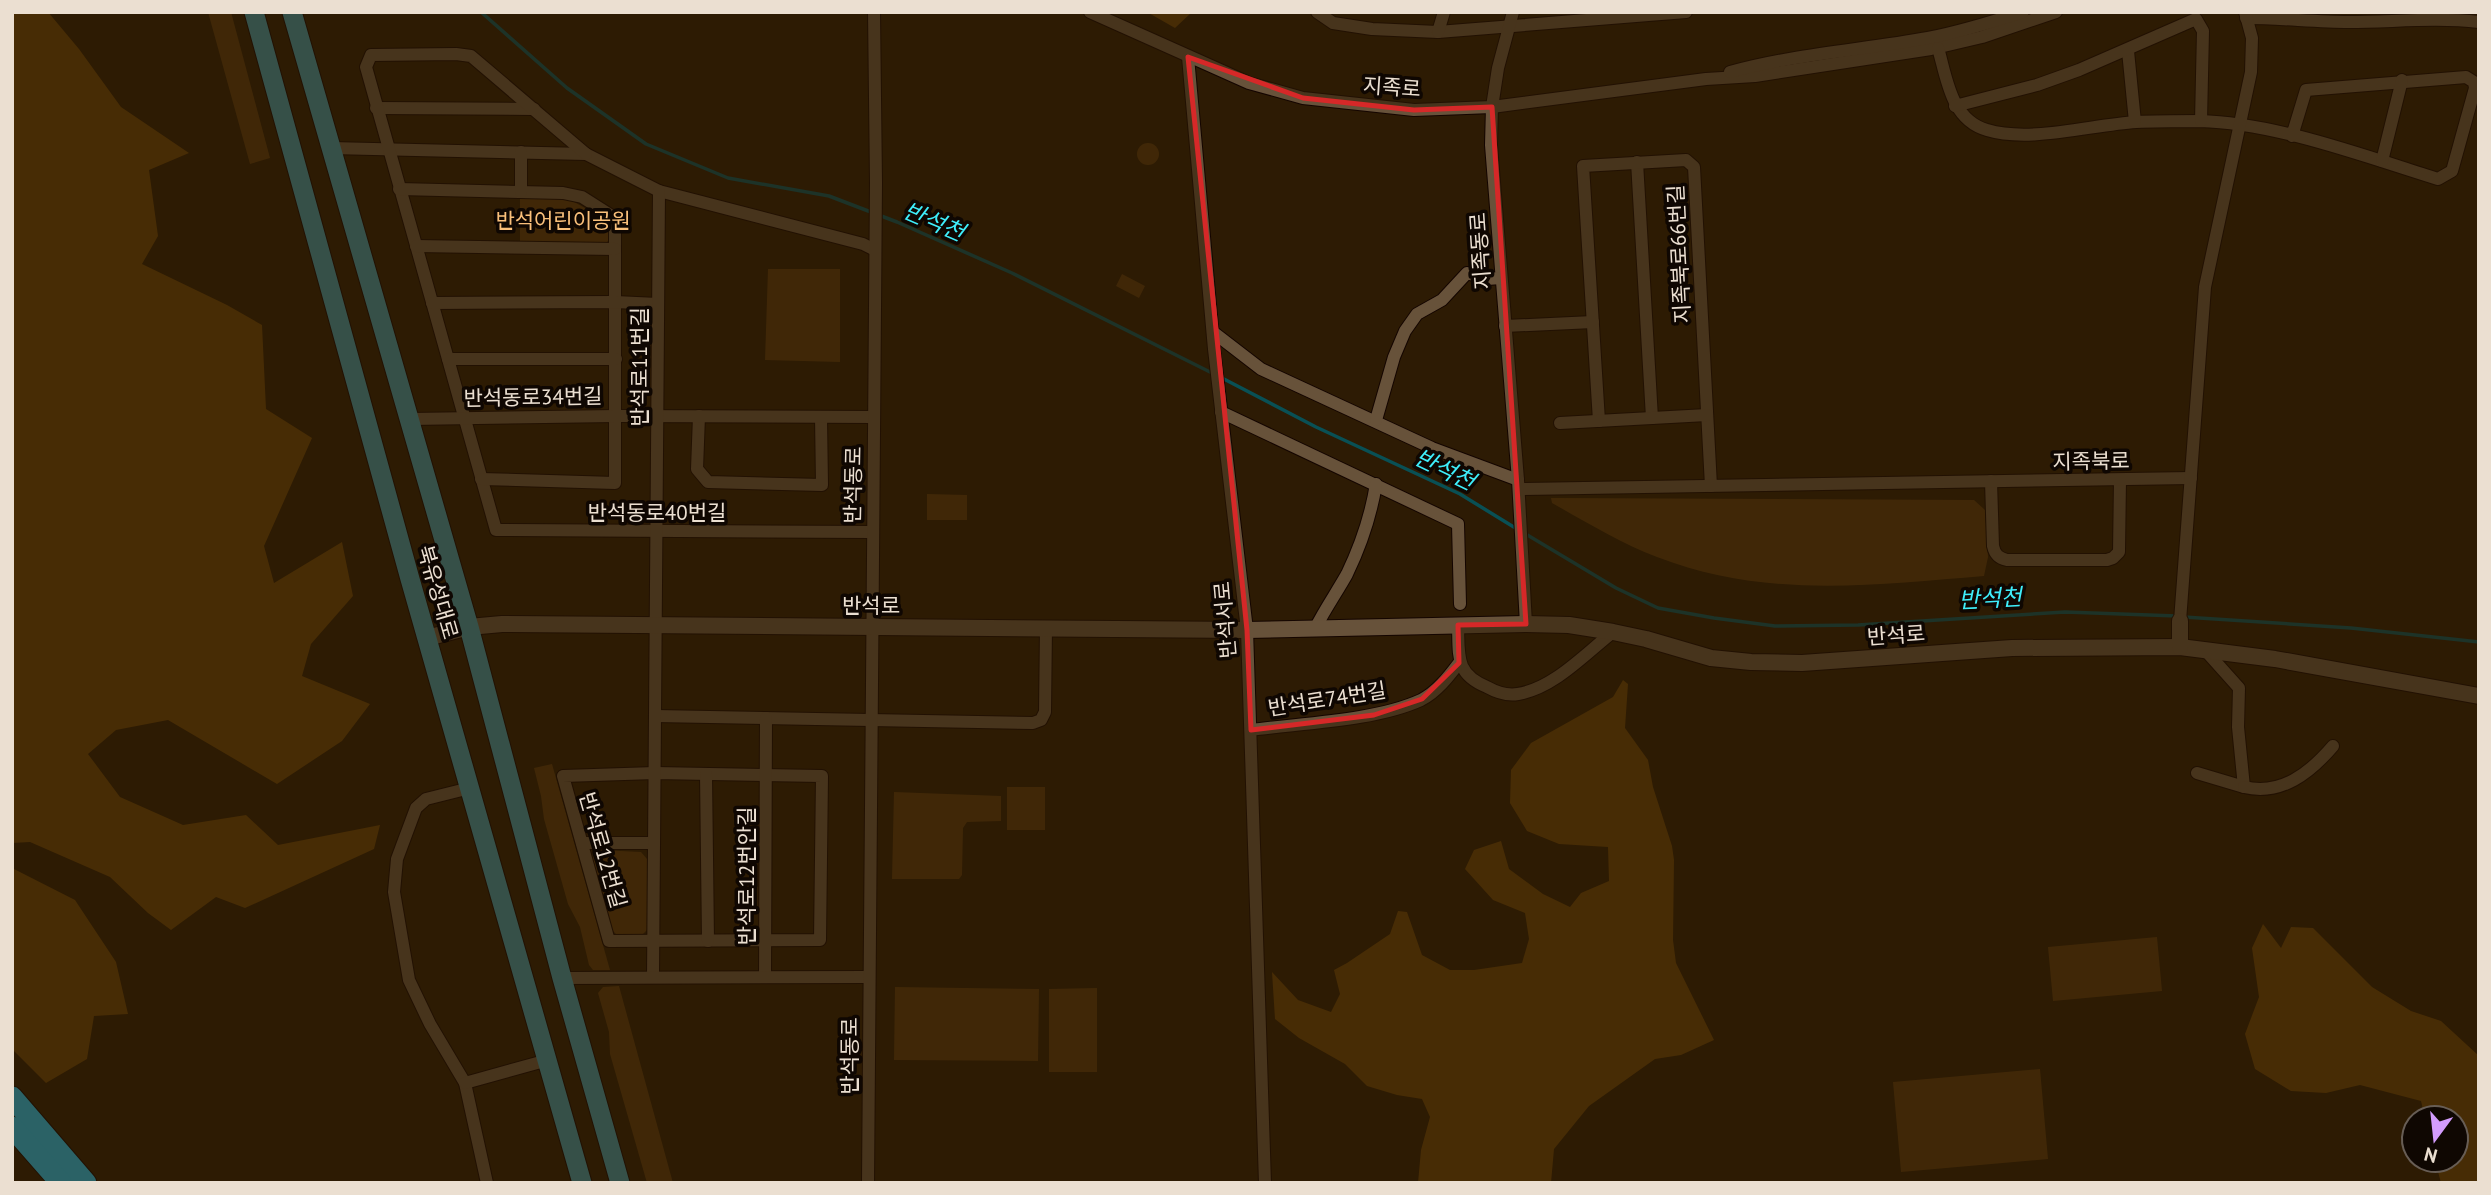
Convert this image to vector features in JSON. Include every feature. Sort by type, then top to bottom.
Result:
[{"type":"highway","points":[[12,1097],[86,1183]]},
{"type":"highway","points":[[12,1127],[61,1183]]},
{"type":"main road","name":"북유성대로","points":[[254,12],[427,638],[582,1183]]},
{"type":"main road","name":"북유성대로","points":[[292,12],[469,627],[562,978],[620,1183]]},
{"type":"street","name":"반석동로","points":[[868,1183],[876,183],[874,12]]},
{"type":"street","name":"지족로","points":[[1090,12],[1249,83],[1303,98],[1414,110],[1492,107],[1706,79],[1755,76],[1938,48],[1982,37],[2056,12]]},
{"type":"street","points":[[1317,12],[1333,23],[1372,29],[1438,32],[1686,12]]},
{"type":"street","points":[[1438,32],[1444,12]]},
{"type":"street","name":"지족동로","points":[[1513,12],[1498,68],[1492,107],[1491,145],[1518,484],[1526,624]]},
{"type":"street","name":"지족로","points":[[1706,79],[1763,63],[1928,38],[2023,12]]},
{"type":"street","points":[[2179,647],[2204,288],[2251,72],[2252,38],[2246,15],[2346,22],[2455,19],[2479,22]]},
{"type":"street","points":[[1955,106],[2037,85],[2128,51],[2196,19],[2203,31],[2201,121]]},
{"type":"street","points":[[1938,48],[1955,106],[1985,130],[2038,134],[2135,122],[2201,121],[2241,125],[2292,136],[2438,178],[2452,171],[2475,88],[2474,82],[2466,77],[2402,80],[2306,90],[2292,136]]},
{"type":"street","points":[[2128,51],[2135,122]]},
{"type":"street","points":[[387,148],[366,66],[371,55],[471,56],[586,153],[659,191],[863,244],[875,250]]},
{"type":"street","name":"반석서로","points":[[1188,57],[1214,349],[1247,630],[1265,1183]]},
{"type":"street","points":[[2382,161],[2402,80]]},
{"type":"street","points":[[376,108],[534,109]]},
{"type":"street","points":[[331,148],[586,153]]},
{"type":"street","name":"반석동로40번길","points":[[387,148],[496,530],[872,532]]},
{"type":"street","points":[[521,152],[521,192]]},
{"type":"street","name":"지족북로66번길","points":[[1599,421],[1583,166],[1686,160],[1694,167],[1711,486]]},
{"type":"street","points":[[1637,162],[1652,418]]},
{"type":"street","name":"반석동로40번길","points":[[400,189],[563,192],[582,197],[615,218],[615,483],[481,479]]},
{"type":"street","name":"반석로11번길","points":[[656,627],[659,191]]},
{"type":"street","points":[[415,246],[615,248]]},
{"type":"street","points":[[1376,420],[1394,357],[1405,331],[1417,314],[1442,300],[1467,273],[1487,279],[1501,278]]},
{"type":"street","points":[[432,303],[658,304]]},
{"type":"street","points":[[1505,326],[1593,321]]},
{"type":"street","points":[[1213,332],[1261,369],[1432,448],[1518,484]]},
{"type":"street","points":[[448,359],[616,359]]},
{"type":"street","points":[[1221,408],[1458,524],[1460,604]]},
{"type":"street","points":[[1560,423],[1707,415]]},
{"type":"street","name":"반석동로34번길","points":[[410,419],[616,416],[874,417]]},
{"type":"street","points":[[699,416],[698,470],[708,482],[822,485],[821,417]]},
{"type":"street","name":"지족북로","points":[[1518,484],[1711,486],[2191,478]]},
{"type":"street","points":[[1991,481],[1993,546],[2000,558],[2107,560],[2119,552],[2120,480]]},
{"type":"street","points":[[1317,627],[1358,548],[1371,511],[1376,484]]},
{"type":"street","name":"반석로","points":[[427,638],[469,627],[502,624],[1247,630],[1569,625],[1646,639],[1712,658],[1751,662],[1828,661],[2012,648],[2179,647],[2275,659],[2479,696]]},
{"type":"street","points":[[1458,625],[1460,663],[1469,679],[1503,694],[1517,695],[1539,687],[1561,674],[1613,632]]},
{"type":"street","name":"반석로12번길","points":[[653,977],[656,627]]},
{"type":"street","points":[[655,716],[1033,723],[1041,720],[1045,712],[1046,627]]},
{"type":"street","points":[[2205,650],[2239,688],[2238,727],[2244,787]]},
{"type":"street","name":"반석로74번길","points":[[1251,730],[1374,715],[1422,699],[1446,681],[1460,663]]},
{"type":"street","name":"반석로12번안길","points":[[765,976],[766,718]]},
{"type":"street","points":[[2197,773],[2255,789],[2286,785],[2315,768],[2333,746]]},
{"type":"street","points":[[653,941],[820,940],[822,776],[654,773]]},
{"type":"street","name":"반석로12번길","points":[[653,941],[609,941],[563,776],[654,773]]},
{"type":"street","name":"반석로12번안길","points":[[706,774],[708,941]]},
{"type":"street","points":[[470,788],[426,799],[416,808],[397,859],[394,892],[409,981],[430,1024],[465,1083],[487,1183]]},
{"type":"street","points":[[582,843],[654,844]]},
{"type":"street","points":[[562,978],[869,976]]},
{"type":"street","points":[[465,1083],[548,1060]]},
{"type":"highlighted area","points":[[1188,57],[1303,98],[1414,110],[1492,107],[1526,624],[1458,625],[1459,663],[1422,699],[1374,715],[1251,730],[1247,630]]},
{"type":"green space","points":[[208,12],[231,12],[270,158],[250,164]]},
{"type":"green space","points":[[1144,143],[1152,143],[1159,150],[1159,158],[1152,165],[1144,165],[1137,158],[1137,150]]},
{"type":"green space","name":"반석어린이공원","points":[[520,198],[567,198],[610,222],[611,238],[607,242],[520,242]]},
{"type":"green space","points":[[768,269],[840,269],[840,362],[765,360]]},
{"type":"green space","points":[[1122,274],[1145,286],[1139,298],[1116,286]]},
{"type":"green space","points":[[927,494],[967,495],[967,520],[927,520]]},
{"type":"green space","points":[[1551,498],[1974,500],[1985,510],[1988,557],[1984,576],[1819,586],[1738,579],[1697,570],[1643,551],[1552,503]]},
{"type":"green space","points":[[552,764],[610,970],[593,970],[589,965],[580,927],[568,904],[544,819],[534,768]]},
{"type":"green space","points":[[1007,787],[1045,787],[1045,830],[1007,830]]},
{"type":"green space","points":[[894,792],[1001,796],[1001,821],[967,822],[963,828],[962,875],[959,879],[892,879]]},
{"type":"green space","points":[[600,850],[641,852],[647,859],[647,930],[642,935],[617,935],[611,929],[592,858]]},
{"type":"green space","points":[[2157,937],[2162,991],[2053,1001],[2048,947]]},
{"type":"green space","points":[[619,986],[673,1183],[647,1183],[610,1054],[609,1032],[598,993],[603,987]]},
{"type":"green space","points":[[895,987],[1039,989],[1038,1061],[894,1060]]},
{"type":"green space","points":[[1097,988],[1097,1072],[1049,1072],[1049,989]]},
{"type":"green space","points":[[2040,1069],[2048,1159],[1901,1172],[1893,1082]]},
{"type":"shaded area","points":[[12,12],[48,12],[121,107],[189,153],[149,170],[158,236],[142,264],[262,325],[266,409],[312,438],[264,546],[274,583],[342,542],[353,596],[311,644],[302,676],[370,704],[342,741],[277,784],[168,720],[116,730],[88,754],[120,797],[183,825],[246,815],[278,845],[380,825],[374,849],[245,908],[216,897],[171,930],[148,913],[110,877],[30,842],[12,843]]},
{"type":"shaded area","points":[[1147,12],[1192,12],[1175,28]]},
{"type":"shaded area","points":[[1623,680],[1628,684],[1625,728],[1648,760],[1653,787],[1672,846],[1673,940],[1676,963],[1714,1040],[1681,1055],[1655,1059],[1589,1106],[1554,1149],[1551,1183],[1418,1183],[1421,1150],[1430,1117],[1422,1099],[1367,1086],[1345,1064],[1299,1038],[1275,1019],[1272,972],[1298,1000],[1331,1012],[1340,994],[1334,970],[1390,934],[1398,911],[1407,912],[1422,955],[1450,970],[1474,970],[1522,963],[1529,939],[1525,913],[1493,900],[1465,869],[1474,850],[1501,841],[1509,869],[1543,894],[1570,907],[1581,893],[1609,881],[1608,847],[1559,844],[1527,831],[1510,803],[1511,770],[1531,743],[1613,697]]},
{"type":"shaded area","points":[[12,868],[75,900],[116,962],[128,1014],[94,1016],[87,1059],[46,1083],[12,1049]]},
{"type":"shaded area","points":[[2263,924],[2281,948],[2291,927],[2313,928],[2372,987],[2411,1011],[2441,1021],[2479,1056],[2479,1183],[2441,1183],[2439,1174],[2470,1174],[2470,1104],[2422,1104],[2421,1101],[2360,1085],[2326,1093],[2291,1091],[2255,1069],[2245,1034],[2259,997],[2252,948]]},
{"type":"waterway","name":"반석천","points":[[481,12],[567,88],[646,144],[728,178],[829,196],[897,222],[1012,273],[1212,373]]},
{"type":"waterway","name":"반석천","points":[[1222,378],[1316,427],[1460,494],[1517,529]]},
{"type":"waterway","name":"반석천","points":[[1524,533],[1616,588],[1658,608],[1775,626],[1858,625],[2065,612],[2177,616]]},
{"type":"waterway","name":"반석천","points":[[2184,617],[2351,628],[2479,642]]}]
